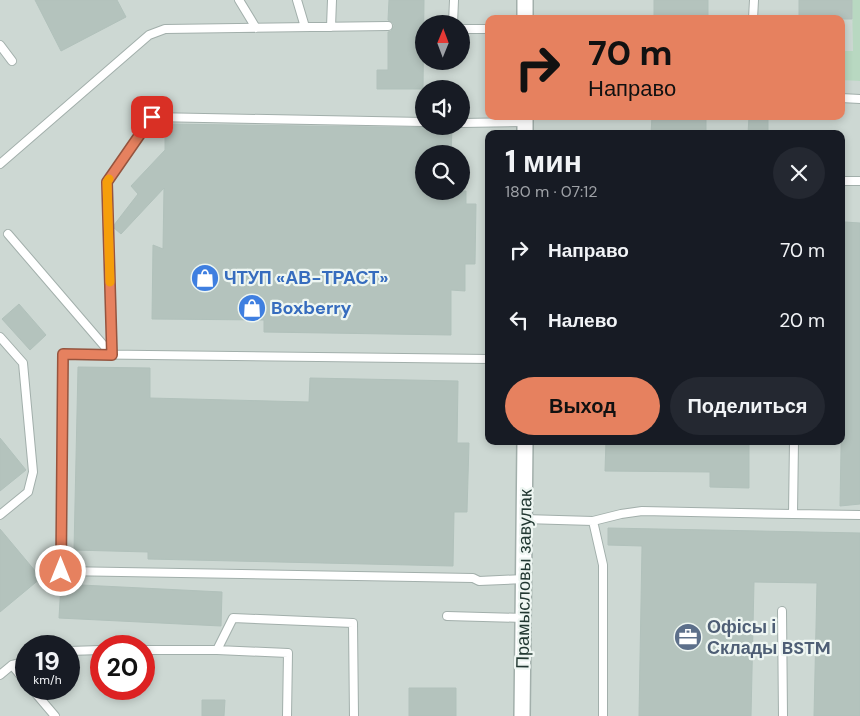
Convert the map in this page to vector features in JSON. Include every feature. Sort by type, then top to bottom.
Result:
[{"type":"street","points":[[525,0],[525,15]]},
{"type":"street","name":"Прамысловы завулак","points":[[522,716],[525,445]]},
{"type":"lane","points":[[239,0],[256,28]]},
{"type":"lane","points":[[296,0],[305,27]]},
{"type":"lane","points":[[332,0],[332,26]]},
{"type":"lane","points":[[453,15],[454,0]]},
{"type":"lane","points":[[753,15],[754,0]]},
{"type":"lane","points":[[0,164],[149,35],[165,29],[388,26]]},
{"type":"lane","points":[[470,30],[485,29]]},
{"type":"lane","points":[[0,45],[12,61]]},
{"type":"lane","points":[[845,98],[860,99]]},
{"type":"lane","points":[[112,355],[107,182],[152,117],[415,122]]},
{"type":"lane","points":[[470,122],[525,124]]},
{"type":"lane","points":[[845,181],[860,181]]},
{"type":"lane","points":[[8,234],[112,355]]},
{"type":"lane","points":[[0,337],[23,363],[33,472],[28,492],[0,515]]},
{"type":"lane","points":[[485,359],[63,354],[61,571],[473,578],[480,581],[524,579]]},
{"type":"lane","points":[[793,514],[794,445]]},
{"type":"lane","points":[[524,519],[593,521],[642,511],[860,515]]},
{"type":"lane","points":[[593,521],[603,566],[603,716]]},
{"type":"lane","points":[[782,611],[783,716]]},
{"type":"lane","points":[[447,616],[524,618]]},
{"type":"lane","points":[[217,650],[233,618],[353,623],[354,716]]},
{"type":"lane","points":[[155,650],[288,653],[287,716]]},
{"type":"lane","points":[[0,675],[15,664]]},
{"type":"lane","points":[[12,665],[15,669]]},
{"type":"lane","points":[[41,700],[55,716]]},
{"type":"shaded area","points":[[0,0],[860,0],[860,716],[0,716]]},
{"type":"green space","points":[[852,0],[860,0],[860,81],[845,80],[845,51],[853,51]]},
{"type":"building","points":[[35,0],[117,0],[126,17],[61,51]]},
{"type":"building","points":[[389,0],[424,0],[424,15],[415,15],[415,70],[423,70],[423,80],[415,80],[415,89],[377,89],[377,70],[388,70],[388,32],[394,26],[388,20]]},
{"type":"building","points":[[654,0],[708,0],[708,15],[654,15]]},
{"type":"building","points":[[799,0],[852,0],[852,19],[845,19],[845,15],[799,15]]},
{"type":"building","points":[[652,120],[706,120],[706,130],[651,130]]},
{"type":"building","points":[[749,120],[768,120],[768,130],[748,130]]},
{"type":"building","points":[[165,124],[415,127],[415,135],[452,135],[451,145],[415,145],[415,200],[466,200],[466,204],[476,204],[475,264],[465,264],[465,291],[451,290],[451,335],[264,332],[264,320],[152,319],[153,245],[163,249],[164,188],[121,234],[114,228],[114,225],[138,194],[131,186],[165,150]]},
{"type":"building","points":[[845,222],[860,223],[860,504],[840,506],[841,445],[845,445]]},
{"type":"building","points":[[19,304],[46,335],[30,350],[2,319]]},
{"type":"building","points":[[78,367],[150,368],[150,398],[309,402],[310,378],[458,381],[457,443],[469,443],[467,512],[454,512],[453,566],[148,559],[148,552],[74,550]]},
{"type":"building","points":[[0,438],[26,470],[0,491]]},
{"type":"building","points":[[606,445],[749,445],[749,488],[710,487],[710,472],[605,471]]},
{"type":"building","points":[[608,528],[860,533],[860,716],[814,716],[817,583],[754,582],[751,716],[639,716],[642,546],[608,545]]},
{"type":"building","points":[[0,529],[41,578],[0,612]]},
{"type":"building","points":[[61,584],[222,592],[221,626],[59,618]]},
{"type":"building","points":[[409,688],[456,688],[456,716],[409,716]]},
{"type":"building","points":[[202,700],[225,700],[224,716],[202,716]]},
{"type":"slow traffic","points":[[109,179],[107,182],[110,282]]},
{"type":"place","name":"ЧТУП «АВ-ТРАСТ»","points":[[205,278]]},
{"type":"place","name":"Boxberry","points":[[252,308]]},
{"type":"place","name":"Офісы і Склады BSTM","points":[[688,637]]},
{"type":"route","points":[[61,571],[63,354],[112,355],[107,182],[152,117]]}]
